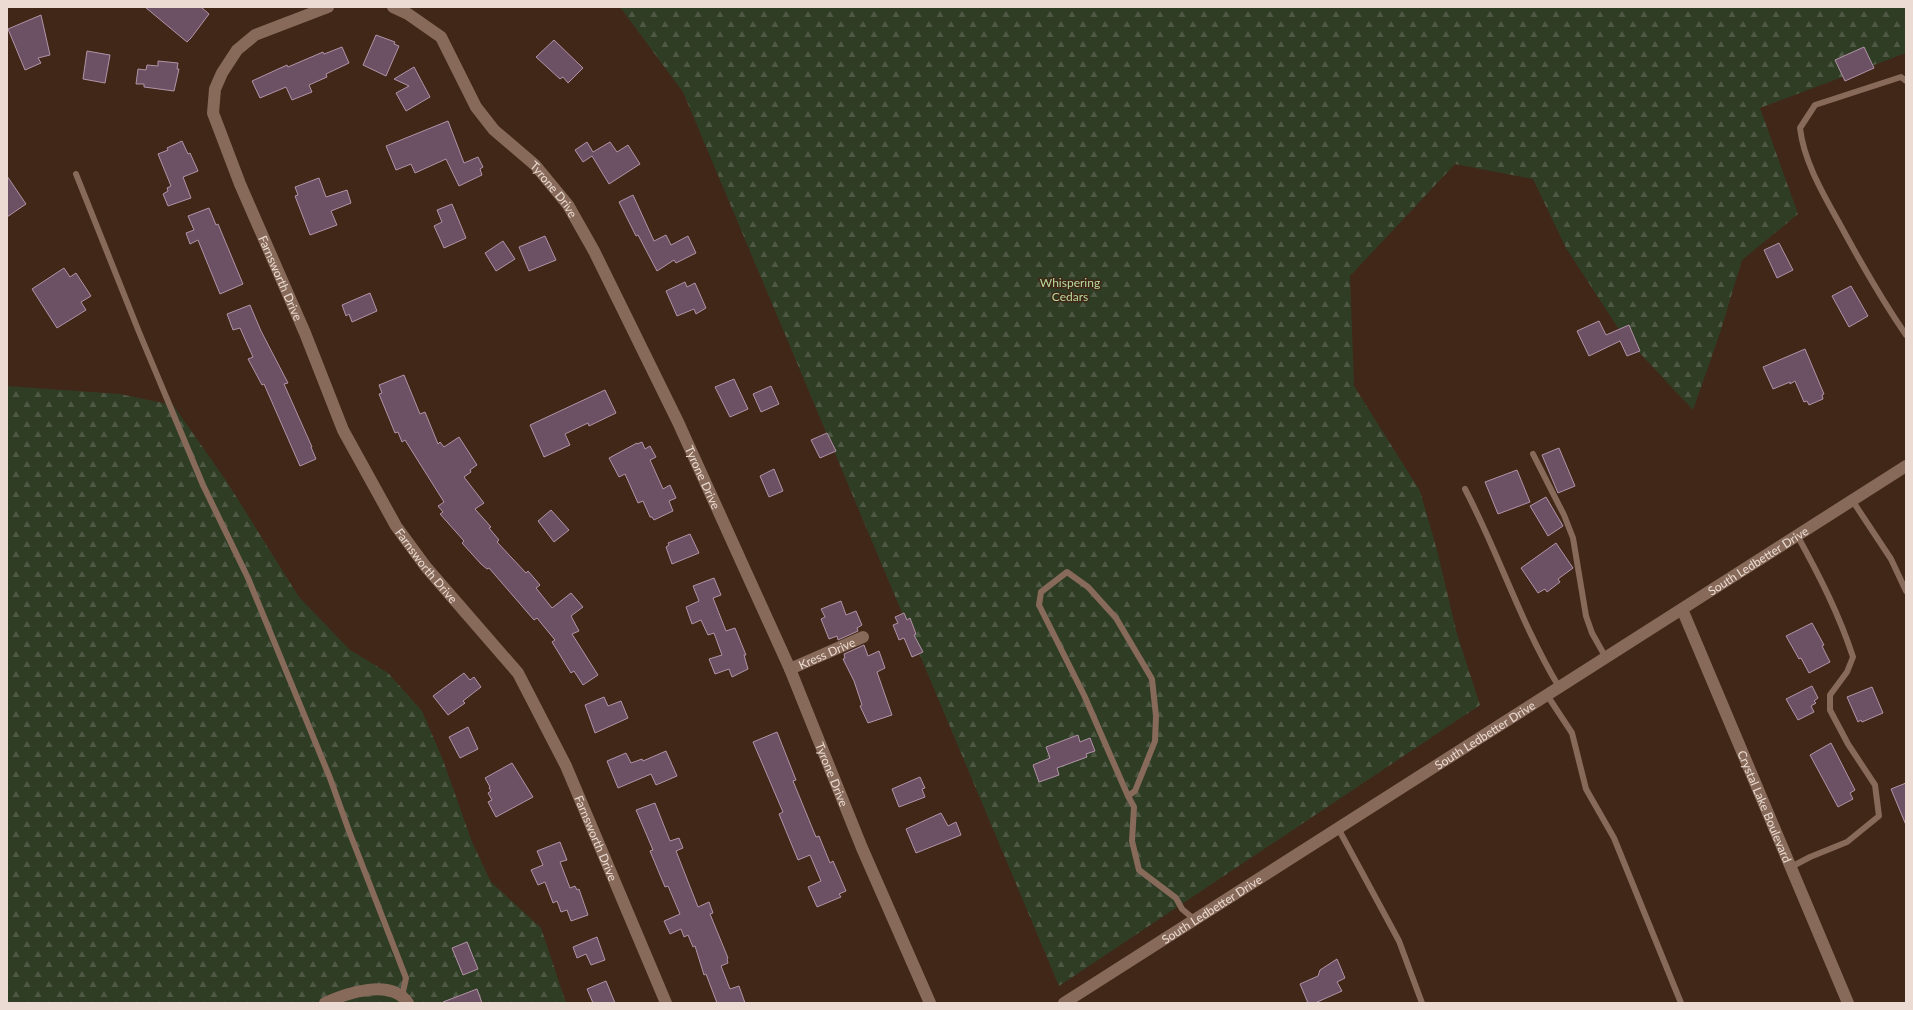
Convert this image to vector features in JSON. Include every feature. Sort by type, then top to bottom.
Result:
[{"type":"street","name":"Farnsworth Drive","points":[[328,7],[255,35],[237,50],[222,73],[215,89],[213,113],[240,184],[305,333],[343,430],[401,532],[426,567],[518,673],[566,766],[666,1003]]},
{"type":"street","name":"Tyrone Drive","points":[[393,7],[408,14],[441,37],[476,107],[494,130],[535,165],[568,205],[594,251],[678,422],[790,669],[862,848],[930,1003]]},
{"type":"street","name":"South Ledbetter Drive","points":[[1064,1003],[1906,466]]},
{"type":"street","name":"Crystal Lake Boulevard","points":[[1682,609],[1848,1003]]},
{"type":"street","name":"Kress Drive","points":[[790,669],[863,637]]},
{"type":"street","points":[[325,1003],[340,996],[371,990],[385,990],[405,1000]]},
{"type":"lane","points":[[1906,81],[1901,77],[1815,105],[1800,128],[1802,146],[1826,198],[1882,300],[1906,335]]},
{"type":"lane","points":[[76,174],[139,332],[203,486],[248,578],[330,778],[406,978],[405,1000]]},
{"type":"lane","points":[[1533,454],[1564,515],[1573,538],[1586,616],[1592,633],[1606,658]]},
{"type":"lane","points":[[1465,489],[1479,516],[1509,587],[1541,655],[1559,687]]},
{"type":"lane","points":[[1852,500],[1891,559],[1906,591]]},
{"type":"lane","points":[[1791,867],[1810,857],[1847,842],[1879,816],[1875,785],[1848,744],[1830,710],[1830,695],[1847,672],[1853,657],[1844,629],[1823,583],[1797,535]]},
{"type":"lane","points":[[1128,796],[1135,791],[1155,741],[1156,716],[1152,679],[1116,618],[1088,587],[1067,572],[1041,592],[1039,605],[1084,695],[1128,796],[1134,807],[1132,841],[1139,870],[1176,898],[1182,909],[1195,920]]},
{"type":"lane","points":[[1546,695],[1572,733],[1586,788],[1614,838],[1681,1003]]},
{"type":"lane","points":[[1338,828],[1399,941],[1422,1003]]},
{"type":"green space","name":"Whispering Cedars","points":[[620,7],[1906,7],[1906,53],[1760,108],[1798,214],[1742,260],[1720,333],[1693,410],[1622,334],[1566,248],[1533,179],[1455,164],[1350,276],[1354,386],[1420,491],[1437,550],[1457,634],[1480,705],[1059,986],[683,92]]},
{"type":"green space","points":[[7,386],[120,394],[173,405],[227,482],[299,597],[350,650],[388,673],[422,711],[443,760],[472,842],[491,882],[541,928],[566,1003],[7,1003]]},
{"type":"building","points":[[145,7],[201,7],[209,14],[187,42]]},
{"type":"building","points":[[41,15],[50,55],[38,58],[41,63],[25,70],[8,29]]},
{"type":"building","points":[[376,35],[395,42],[394,44],[399,46],[386,76],[363,65]]},
{"type":"building","points":[[554,40],[583,68],[568,83],[563,77],[560,79],[536,57]]},
{"type":"building","points":[[342,47],[349,63],[326,74],[327,77],[309,85],[312,92],[292,100],[286,87],[260,98],[252,81],[287,65],[288,67],[323,52],[324,54]]},
{"type":"building","points":[[1864,47],[1874,68],[1845,81],[1835,60]]},
{"type":"building","points":[[87,51],[110,55],[105,83],[83,79]]},
{"type":"building","points":[[158,61],[178,63],[177,69],[179,69],[174,91],[144,87],[144,84],[136,84],[138,69],[146,70],[147,65],[158,66]]},
{"type":"building","points":[[414,67],[430,97],[406,111],[396,93],[409,86],[394,79]]},
{"type":"building","points":[[448,121],[464,163],[478,157],[483,167],[480,169],[482,175],[459,186],[446,159],[415,173],[411,164],[396,170],[386,146]]},
{"type":"building","points":[[182,141],[188,154],[190,153],[198,171],[183,177],[191,198],[168,206],[163,194],[168,191],[167,188],[171,186],[158,154],[168,150],[167,148]]},
{"type":"building","points":[[587,142],[593,152],[610,142],[617,152],[628,145],[640,164],[609,184],[592,156],[583,162],[575,150]]},
{"type":"building","points":[[7,176],[26,204],[7,217]]},
{"type":"building","points":[[319,178],[326,197],[347,190],[351,203],[331,211],[337,225],[310,235],[295,196],[298,195],[295,187]]},
{"type":"building","points":[[633,195],[654,241],[666,235],[671,245],[688,236],[696,253],[676,263],[674,260],[657,271],[638,235],[636,236],[619,202]]},
{"type":"building","points":[[452,204],[466,238],[444,248],[434,226],[442,222],[437,210]]},
{"type":"building","points":[[209,208],[216,225],[218,224],[243,284],[220,294],[198,240],[190,244],[186,233],[194,230],[188,216]]},
{"type":"building","points":[[545,236],[556,260],[529,271],[519,247]]},
{"type":"building","points":[[503,241],[515,259],[496,271],[485,253]]},
{"type":"building","points":[[1779,243],[1793,270],[1777,278],[1764,250]]},
{"type":"building","points":[[64,268],[70,277],[76,273],[91,296],[81,302],[86,310],[57,328],[32,289]]},
{"type":"building","points":[[685,282],[687,287],[695,283],[706,308],[696,314],[694,309],[677,316],[666,291]]},
{"type":"building","points":[[1851,286],[1868,316],[1849,327],[1832,296]]},
{"type":"building","points":[[370,293],[377,311],[352,322],[349,314],[346,316],[342,305]]},
{"type":"building","points":[[250,305],[261,331],[288,383],[284,384],[316,459],[300,466],[264,384],[262,385],[248,359],[253,357],[240,328],[233,330],[227,314]]},
{"type":"building","points":[[1599,321],[1606,335],[1629,325],[1640,351],[1627,356],[1620,341],[1589,356],[1577,331]]},
{"type":"building","points":[[1805,349],[1824,394],[1822,395],[1823,399],[1809,405],[1807,401],[1804,402],[1795,381],[1773,389],[1763,367]]},
{"type":"building","points":[[404,375],[420,414],[425,412],[438,444],[440,442],[444,447],[459,437],[477,465],[464,477],[484,503],[475,509],[491,527],[489,528],[499,540],[497,542],[526,573],[528,571],[540,585],[536,588],[552,608],[571,593],[583,607],[571,616],[579,631],[572,634],[598,675],[583,685],[574,671],[571,673],[552,642],[555,640],[537,618],[534,620],[489,568],[487,569],[481,564],[462,543],[464,541],[440,514],[443,512],[438,506],[444,502],[405,440],[402,442],[398,432],[395,433],[379,394],[382,393],[379,385]]},
{"type":"building","points":[[734,379],[748,409],[730,417],[715,387]]},
{"type":"building","points":[[771,386],[779,404],[761,412],[753,394]]},
{"type":"building","points":[[605,390],[616,413],[589,426],[588,423],[565,434],[570,445],[544,457],[530,425]]},
{"type":"building","points":[[827,433],[836,451],[820,458],[811,440]]},
{"type":"building","points":[[642,442],[645,449],[650,446],[656,457],[650,460],[663,489],[670,485],[676,498],[669,501],[673,511],[654,520],[650,517],[643,501],[638,503],[625,474],[619,477],[609,458],[637,443]]},
{"type":"building","points":[[1559,448],[1575,486],[1558,493],[1542,455]]},
{"type":"building","points":[[774,469],[783,491],[769,497],[760,476]]},
{"type":"building","points":[[1517,470],[1530,502],[1498,514],[1485,482]]},
{"type":"building","points":[[1546,497],[1563,526],[1548,536],[1530,506]]},
{"type":"building","points":[[551,510],[569,530],[554,542],[538,521]]},
{"type":"building","points":[[690,534],[699,553],[672,564],[666,547],[669,545],[668,543]]},
{"type":"building","points":[[1556,543],[1573,568],[1558,579],[1560,582],[1547,592],[1545,589],[1538,593],[1521,568]]},
{"type":"building","points":[[714,578],[721,595],[713,598],[726,631],[735,628],[746,655],[744,655],[748,669],[732,677],[729,669],[715,674],[709,659],[722,655],[714,633],[708,635],[701,620],[692,624],[686,607],[699,601],[693,586]]},
{"type":"building","points":[[841,601],[846,615],[856,611],[862,625],[857,628],[858,631],[838,640],[837,636],[829,639],[821,619],[825,617],[821,609]]},
{"type":"building","points":[[904,613],[907,620],[910,618],[916,634],[914,635],[923,652],[912,657],[904,638],[899,640],[893,625],[898,623],[895,617]]},
{"type":"building","points":[[1812,623],[1824,645],[1822,646],[1830,662],[1809,673],[1786,636]]},
{"type":"building","points":[[864,645],[868,656],[879,651],[885,668],[877,672],[892,715],[868,723],[860,706],[862,705],[854,681],[843,659],[845,658],[844,654]]},
{"type":"building","points":[[464,673],[470,680],[474,677],[481,687],[463,701],[465,703],[448,715],[433,696]]},
{"type":"building","points":[[1812,686],[1818,698],[1814,701],[1816,703],[1811,706],[1814,712],[1798,720],[1786,699]]},
{"type":"building","points":[[1872,687],[1883,713],[1862,722],[1861,720],[1858,722],[1847,697]]},
{"type":"building","points":[[604,697],[608,706],[621,701],[628,718],[595,733],[585,705]]},
{"type":"building","points":[[468,727],[478,749],[460,758],[449,737]]},
{"type":"building","points":[[777,732],[796,780],[793,781],[816,837],[819,836],[830,863],[833,861],[846,891],[839,894],[841,897],[817,907],[808,887],[821,881],[810,855],[798,860],[779,814],[783,812],[753,742]]},
{"type":"building","points":[[1078,735],[1080,742],[1090,738],[1095,751],[1086,754],[1087,757],[1057,768],[1059,775],[1039,782],[1033,765],[1050,758],[1046,747]]},
{"type":"building","points":[[1831,743],[1855,790],[1850,793],[1853,799],[1838,807],[1810,755]]},
{"type":"building","points":[[666,751],[677,776],[656,785],[651,774],[618,788],[607,761],[626,753],[631,763],[642,759],[643,761]]},
{"type":"building","points":[[512,763],[533,797],[496,817],[488,802],[492,800],[488,793],[491,791],[485,778]]},
{"type":"building","points":[[920,777],[925,788],[922,789],[925,797],[899,807],[892,789]]},
{"type":"building","points":[[1906,783],[1906,825],[1891,789]]},
{"type":"building","points":[[655,803],[670,841],[679,838],[683,848],[676,851],[698,907],[709,902],[713,913],[710,914],[728,958],[728,963],[721,966],[730,989],[739,986],[745,1003],[717,1003],[706,974],[704,975],[695,946],[693,947],[688,935],[684,937],[681,929],[670,934],[664,921],[680,914],[668,886],[665,887],[650,851],[653,850],[636,810]]},
{"type":"building","points":[[941,813],[948,826],[956,822],[961,835],[916,853],[906,829]]},
{"type":"building","points":[[560,842],[567,860],[560,862],[570,888],[575,886],[577,890],[579,889],[588,915],[571,921],[567,910],[561,912],[557,901],[553,903],[545,882],[538,885],[531,870],[543,865],[537,851]]},
{"type":"building","points":[[597,937],[605,960],[591,965],[586,954],[577,958],[573,947]]},
{"type":"building","points":[[467,942],[478,969],[463,975],[452,948]]},
{"type":"building","points":[[1337,959],[1345,978],[1337,982],[1342,991],[1315,1003],[1308,1003],[1300,984],[1318,976],[1320,970]]},
{"type":"building","points":[[606,981],[615,1003],[593,1003],[587,989]]},
{"type":"building","points":[[477,989],[482,1003],[443,1003],[443,1002]]}]
